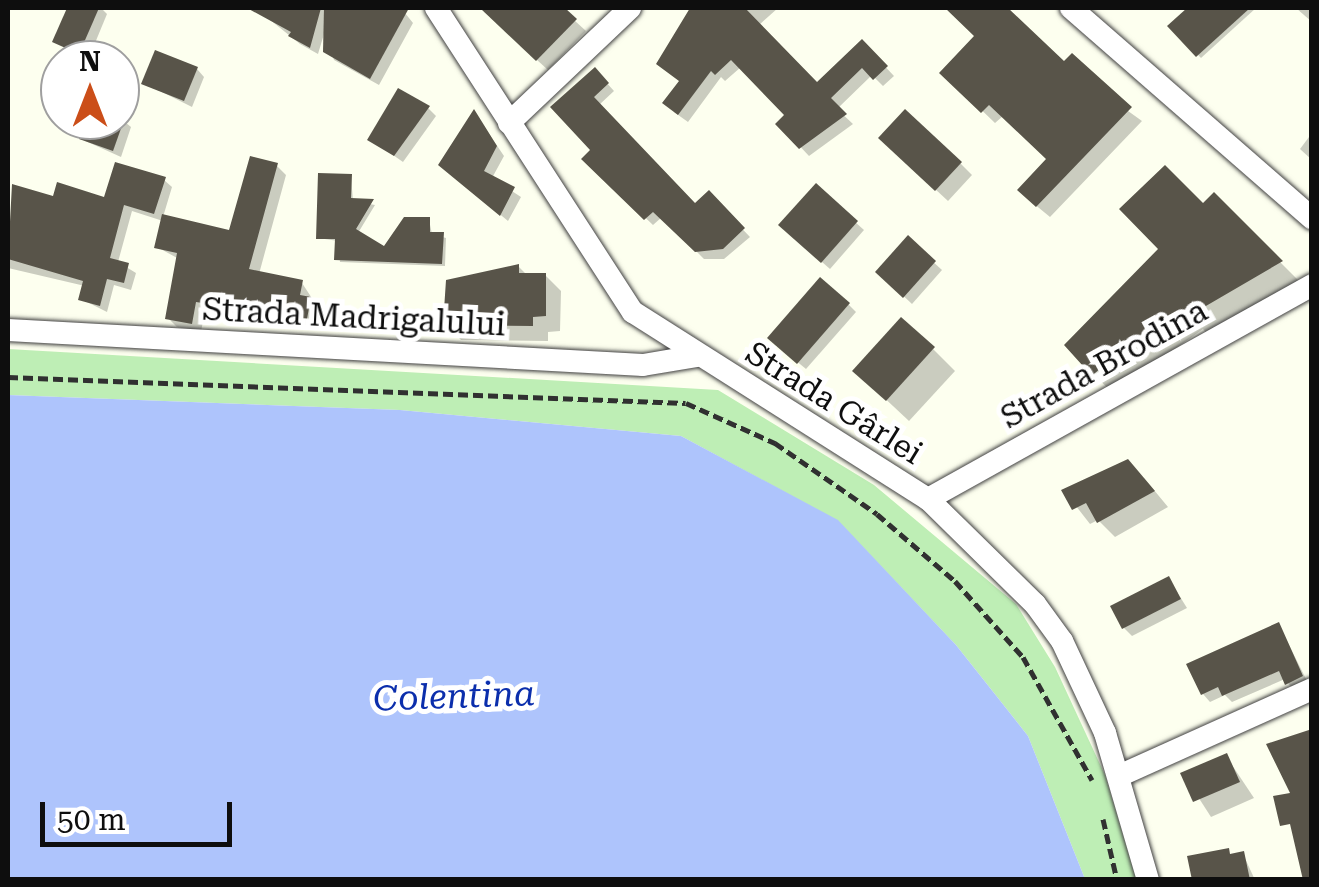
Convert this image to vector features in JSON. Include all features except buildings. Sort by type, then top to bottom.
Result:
[{"type":"street","name":"Strada Gârlei","points":[[436,8],[633,312],[696,356],[928,500],[1010,575],[1062,641],[1120,776],[1148,880]]},
{"type":"street","points":[[509,123],[630,8]]},
{"type":"street","points":[[1072,8],[1312,218]]},
{"type":"street","name":"Strada Brodina","points":[[928,500],[1312,286]]},
{"type":"street","name":"Strada Madrigalului","points":[[8,330],[642,365],[696,356]]},
{"type":"street","points":[[1120,776],[1312,689]]},
{"type":"path","points":[[8,378],[686,402],[775,443],[877,514],[954,581],[1023,657],[1094,784]]},
{"type":"path","points":[[1098,803],[1118,880]]},
{"type":"green space","points":[[8,349],[718,390],[874,485],[1016,604],[1055,667],[1105,775],[1136,879],[1085,879],[1028,736],[956,645],[838,521],[681,436],[400,410],[8,395]]},
{"type":"water","name":"Colentina","points":[[8,395],[400,410],[681,436],[838,520],[956,645],[1028,736],[1085,879],[8,879]]}]
